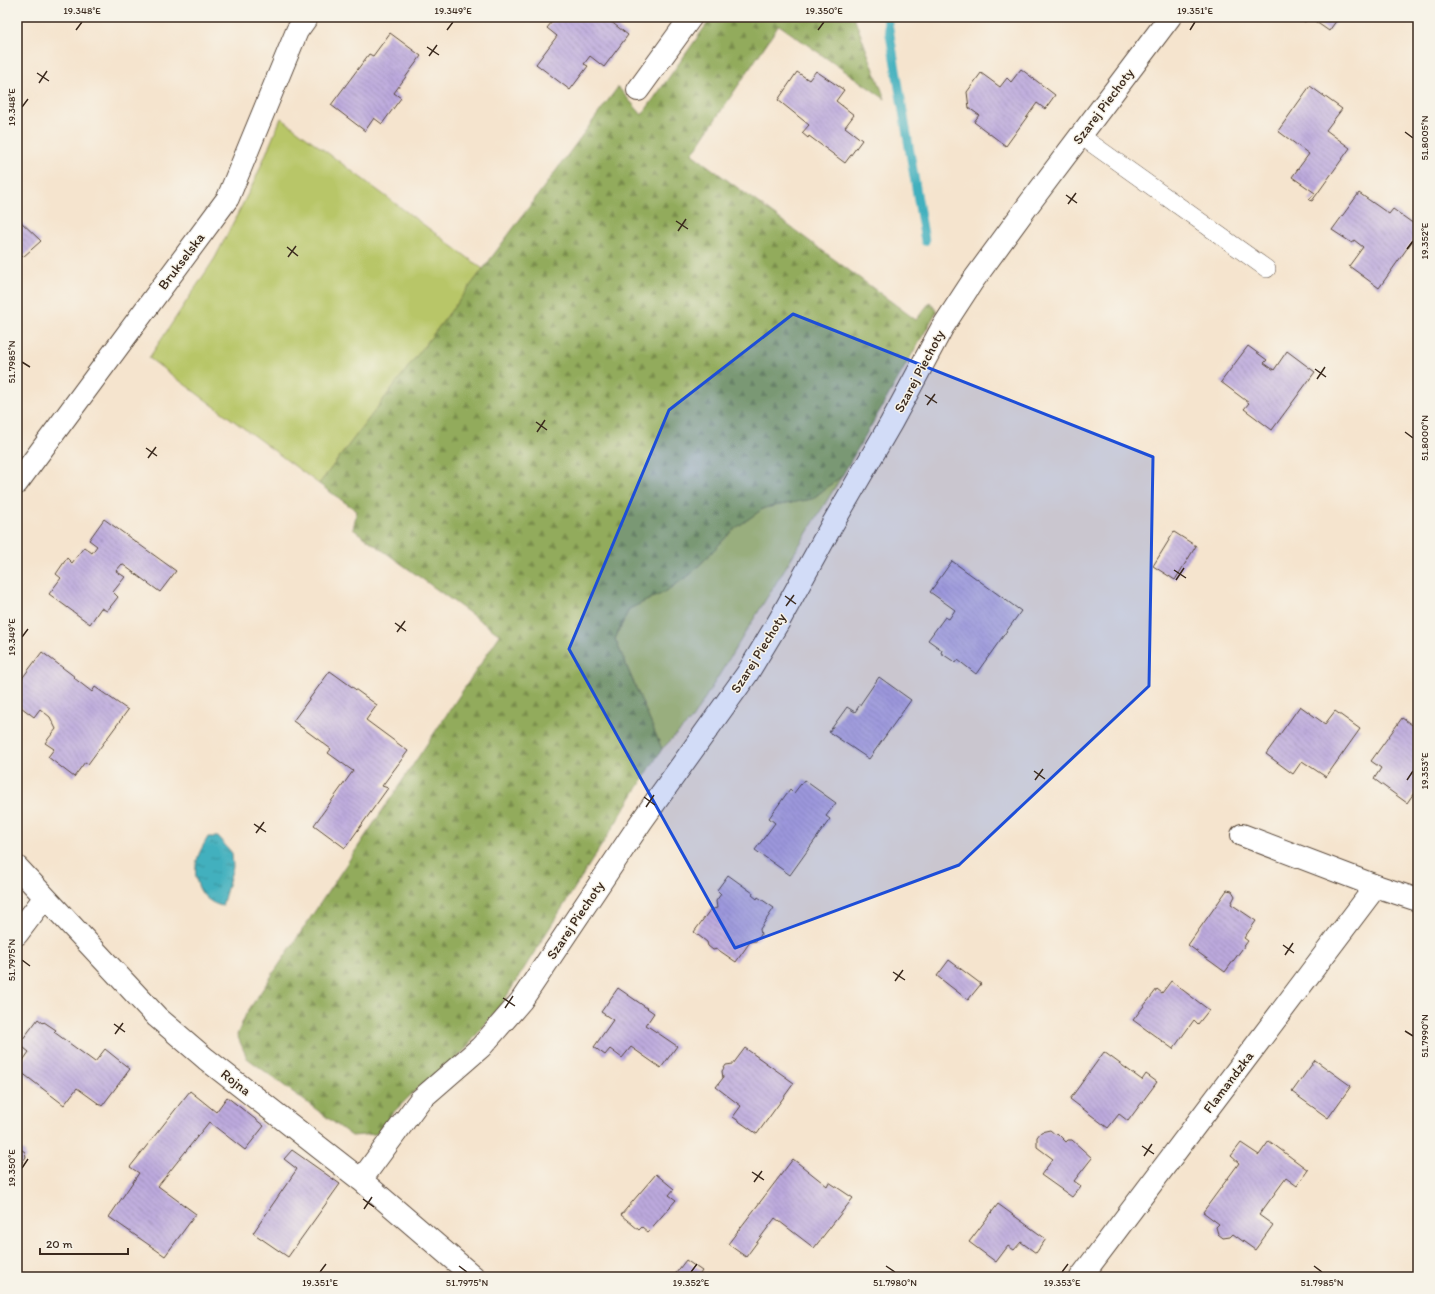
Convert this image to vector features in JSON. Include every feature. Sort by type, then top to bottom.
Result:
[{"type":"street","name":"Brukselska","points":[[17,483],[228,198],[297,31],[307,17]]},
{"type":"street","points":[[638,90],[691,17]]},
{"type":"street","name":"Szarej Piechoty","points":[[361,1180],[420,1100],[481,1047],[520,1001],[641,822],[747,674],[779,621],[891,423],[942,328],[985,264],[1170,17]]},
{"type":"street","points":[[1242,835],[1376,886],[1418,900]]},
{"type":"street","name":"Rojna","points":[[17,867],[157,1017],[206,1060],[361,1180],[474,1277]]},
{"type":"street","name":"Flamandzka","points":[[1080,1277],[1376,886]]},
{"type":"street","points":[[17,934],[45,897]]},
{"type":"lane","points":[[1081,136],[1267,270]]},
{"type":"highlighted area","points":[[793,314],[1153,457],[1149,686],[959,865],[735,948],[569,649],[669,410]]},
{"type":"green space","points":[[712,17],[854,17],[885,99],[779,25],[692,154],[916,320],[930,302],[937,311],[842,476],[812,499],[764,508],[733,530],[691,574],[663,593],[629,609],[615,639],[662,749],[503,1002],[457,1059],[419,1087],[392,1114],[376,1134],[352,1136],[247,1058],[237,1035],[246,1014],[500,635],[353,529],[357,511],[319,484],[483,269],[618,87],[642,115]]},
{"type":"green space","points":[[281,118],[483,269],[319,484],[149,358],[215,258],[255,180]]},
{"type":"green space","points":[[842,476],[692,719],[662,749],[615,639],[629,609],[663,593],[691,574],[733,530],[764,508],[812,499]]},
{"type":"water","points":[[208,837],[218,837],[232,853],[233,867],[222,906],[208,900],[199,889],[197,882],[197,860]]},
{"type":"building","points":[[556,17],[605,17],[628,35],[604,67],[590,56],[584,64],[588,66],[570,90],[536,64],[557,36],[547,28]]},
{"type":"building","points":[[1298,17],[1309,17],[1305,22]]},
{"type":"building","points":[[1309,17],[1339,17],[1329,31]]},
{"type":"building","points":[[1348,17],[1357,17],[1354,21]]},
{"type":"building","points":[[390,33],[421,56],[394,93],[401,98],[382,124],[374,118],[365,131],[331,105],[369,54],[373,56]]},
{"type":"building","points":[[1021,69],[1055,95],[1045,109],[1037,103],[1006,146],[974,122],[979,115],[969,108],[967,92],[981,73],[1000,87],[1007,78],[1011,82]]},
{"type":"building","points":[[816,71],[844,90],[836,101],[854,115],[845,127],[862,140],[845,163],[809,136],[808,138],[802,133],[809,125],[778,100],[797,72],[809,80]]},
{"type":"building","points":[[1310,86],[1342,109],[1326,130],[1350,148],[1312,201],[1309,200],[1315,193],[1292,177],[1309,154],[1278,131]]},
{"type":"building","points":[[1359,193],[1389,214],[1393,209],[1418,227],[1418,233],[1379,288],[1349,266],[1363,247],[1354,240],[1352,243],[1332,230]]},
{"type":"building","points":[[17,218],[41,241],[23,257],[17,251]]},
{"type":"building","points":[[1248,346],[1267,360],[1264,363],[1274,370],[1287,351],[1315,372],[1272,430],[1244,409],[1249,403],[1221,382]]},
{"type":"building","points":[[104,519],[176,571],[160,592],[122,564],[116,571],[125,577],[113,592],[118,597],[107,611],[101,608],[90,624],[49,594],[61,578],[56,574],[67,558],[72,563],[84,547],[92,553],[97,546],[89,540]]},
{"type":"building","points":[[1174,532],[1196,546],[1175,580],[1153,566]]},
{"type":"building","points":[[952,561],[1021,611],[976,674],[958,660],[956,663],[941,653],[942,650],[928,640],[945,617],[949,619],[955,610],[930,592]]},
{"type":"building","points":[[42,652],[92,692],[95,687],[128,710],[88,764],[85,762],[74,777],[48,757],[54,749],[45,743],[56,729],[50,717],[40,709],[34,717],[17,704],[17,685]]},
{"type":"building","points":[[330,671],[377,705],[366,720],[408,751],[382,786],[388,788],[345,848],[314,825],[353,771],[328,753],[331,749],[293,721]]},
{"type":"building","points":[[879,677],[911,700],[869,759],[829,732],[847,707],[855,712]]},
{"type":"building","points":[[1300,706],[1325,724],[1335,711],[1360,729],[1326,777],[1302,761],[1293,774],[1266,754]]},
{"type":"building","points":[[1402,718],[1418,729],[1418,787],[1407,803],[1374,779],[1381,768],[1371,761]]},
{"type":"building","points":[[804,780],[836,803],[826,816],[830,819],[790,875],[755,850],[775,823],[769,818],[790,789],[794,793]]},
{"type":"building","points":[[728,875],[753,893],[752,895],[757,899],[758,897],[774,908],[760,929],[761,935],[756,941],[750,942],[736,962],[717,949],[713,950],[708,946],[707,942],[694,932],[710,910],[717,908],[716,901],[721,894],[717,890]]},
{"type":"building","points":[[1227,890],[1232,891],[1235,896],[1231,904],[1256,921],[1244,938],[1248,941],[1225,972],[1188,945]]},
{"type":"building","points":[[949,960],[981,984],[968,1000],[937,976]]},
{"type":"building","points":[[1171,981],[1209,1010],[1198,1024],[1194,1020],[1173,1049],[1133,1020],[1157,989],[1162,993]]},
{"type":"building","points":[[618,988],[654,1013],[646,1025],[677,1046],[661,1068],[631,1047],[622,1058],[610,1049],[605,1055],[594,1047],[613,1020],[601,1012]]},
{"type":"building","points":[[38,1019],[56,1030],[54,1032],[95,1062],[105,1049],[130,1069],[102,1106],[77,1088],[64,1105],[17,1069],[29,1052],[19,1044]]},
{"type":"building","points":[[745,1048],[794,1083],[757,1134],[733,1117],[741,1106],[716,1087],[723,1078],[722,1071],[726,1065],[733,1064]]},
{"type":"building","points":[[1104,1052],[1142,1080],[1146,1074],[1157,1082],[1128,1121],[1119,1114],[1108,1128],[1070,1099]]},
{"type":"building","points":[[1315,1060],[1351,1086],[1328,1118],[1292,1092]]},
{"type":"building","points":[[190,1091],[216,1112],[227,1097],[264,1126],[245,1150],[209,1122],[158,1186],[196,1214],[165,1256],[109,1217],[139,1173],[130,1167]]},
{"type":"building","points":[[1050,1130],[1056,1135],[1057,1133],[1066,1142],[1068,1140],[1072,1140],[1092,1158],[1074,1181],[1081,1186],[1072,1197],[1041,1175],[1053,1159],[1037,1147],[1037,1137],[1041,1132]]},
{"type":"building","points":[[1269,1141],[1308,1170],[1297,1186],[1286,1178],[1259,1215],[1273,1225],[1255,1250],[1233,1234],[1230,1237],[1223,1238],[1218,1234],[1216,1227],[1219,1224],[1203,1212],[1239,1163],[1231,1156],[1241,1143],[1259,1155]]},
{"type":"building","points":[[17,1150],[22,1150],[25,1152],[26,1157],[17,1169]]},
{"type":"building","points":[[292,1150],[340,1184],[288,1257],[253,1233],[297,1169],[284,1159]]},
{"type":"building","points":[[793,1159],[827,1186],[829,1182],[853,1198],[814,1248],[775,1218],[746,1257],[728,1244]]},
{"type":"building","points":[[656,1174],[674,1189],[669,1195],[676,1200],[648,1232],[642,1227],[639,1230],[621,1215]]},
{"type":"building","points":[[998,1204],[1046,1239],[1036,1253],[1021,1242],[1014,1250],[1008,1246],[996,1262],[969,1242]]},
{"type":"building","points":[[686,1260],[702,1271],[698,1277],[673,1277]]},
{"type":"waterway","points":[[887,17],[925,241]]}]
